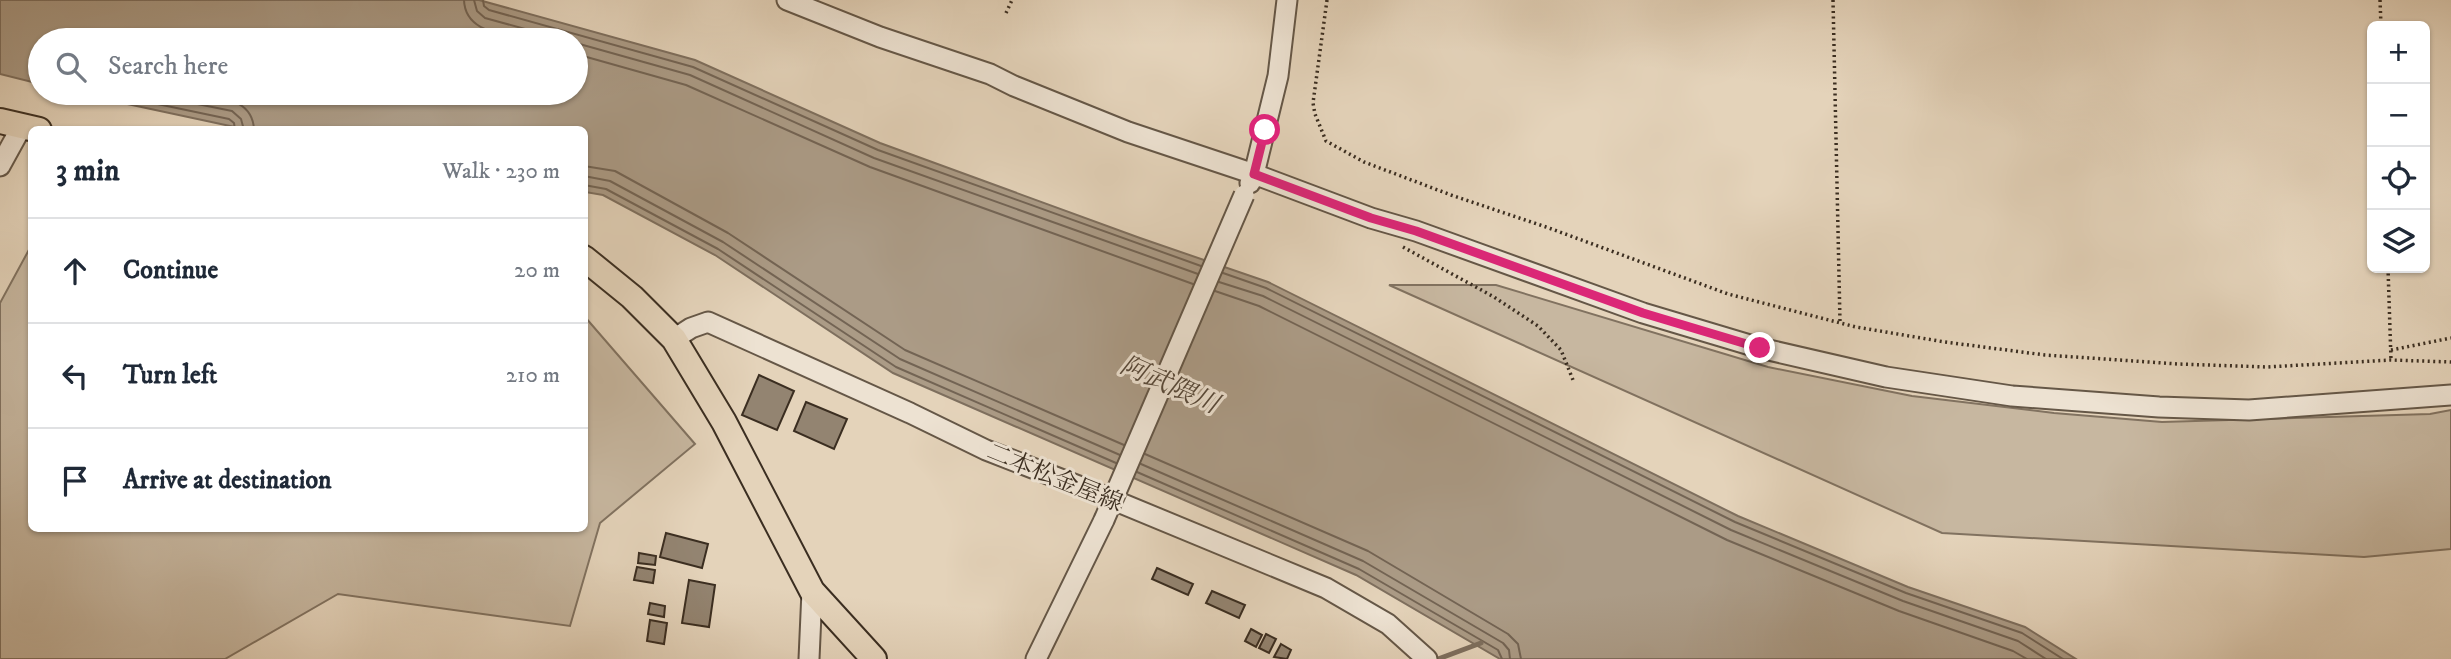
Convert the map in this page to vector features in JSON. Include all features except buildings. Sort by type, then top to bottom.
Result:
[{"type":"main road","points":[[588,261],[632,297],[674,339],[724,422],[812,591],[874,659]]},
{"type":"street","points":[[787,0],[880,37],[990,74],[1128,132],[1254,174],[1643,313],[1760,348],[1886,377],[2012,396],[2159,407],[2236,410],[2451,395]]},
{"type":"street","points":[[1036,659],[1104,520],[1254,174],[1278,76],[1287,0]]},
{"type":"street","points":[[0,166],[21,125]]},
{"type":"street","name":"二本松金屋線","points":[[674,339],[691,328],[708,322],[986,450],[1326,588],[1388,624],[1426,658]]},
{"type":"street","points":[[809,659],[812,591]]},
{"type":"path","points":[[1006,13],[1012,0]]},
{"type":"path","points":[[1326,0],[1313,103],[1326,141],[1364,162],[1728,295],[1840,322],[1945,342],[2045,355],[2267,367],[2391,360],[2451,362]]},
{"type":"path","points":[[1833,0],[1840,322]]},
{"type":"path","points":[[2381,0],[2381,21]]},
{"type":"path","points":[[1393,242],[1494,297],[1538,326],[1561,350],[1573,380]]},
{"type":"path","points":[[2388,273],[2391,360]]},
{"type":"path","points":[[2391,350],[2451,338]]},
{"type":"shaded area","points":[[28,252],[28,532],[588,532],[588,320],[695,444],[600,523],[570,626],[338,594],[225,659],[0,659],[0,303]]},
{"type":"shaded area","points":[[1389,285],[1496,285],[1768,367],[1912,396],[2054,413],[2162,422],[2430,414],[2451,410],[2451,549],[2364,557],[1942,533]]},
{"type":"water","points":[[0,0],[479,0],[580,28],[28,28],[28,81],[0,74]]},
{"type":"water","name":"阿武隈川","points":[[588,30],[695,60],[880,143],[1268,282],[1738,516],[1908,587],[2025,627],[2076,659],[1500,659],[1356,575],[893,373],[715,255],[603,195],[588,192],[588,126],[230,126],[132,105],[588,105]]},
{"type":"waterway","points":[[1438,659],[1481,643]]},
{"type":"route","points":[[1265,130],[1254,174],[1643,313],[1760,348]]}]
